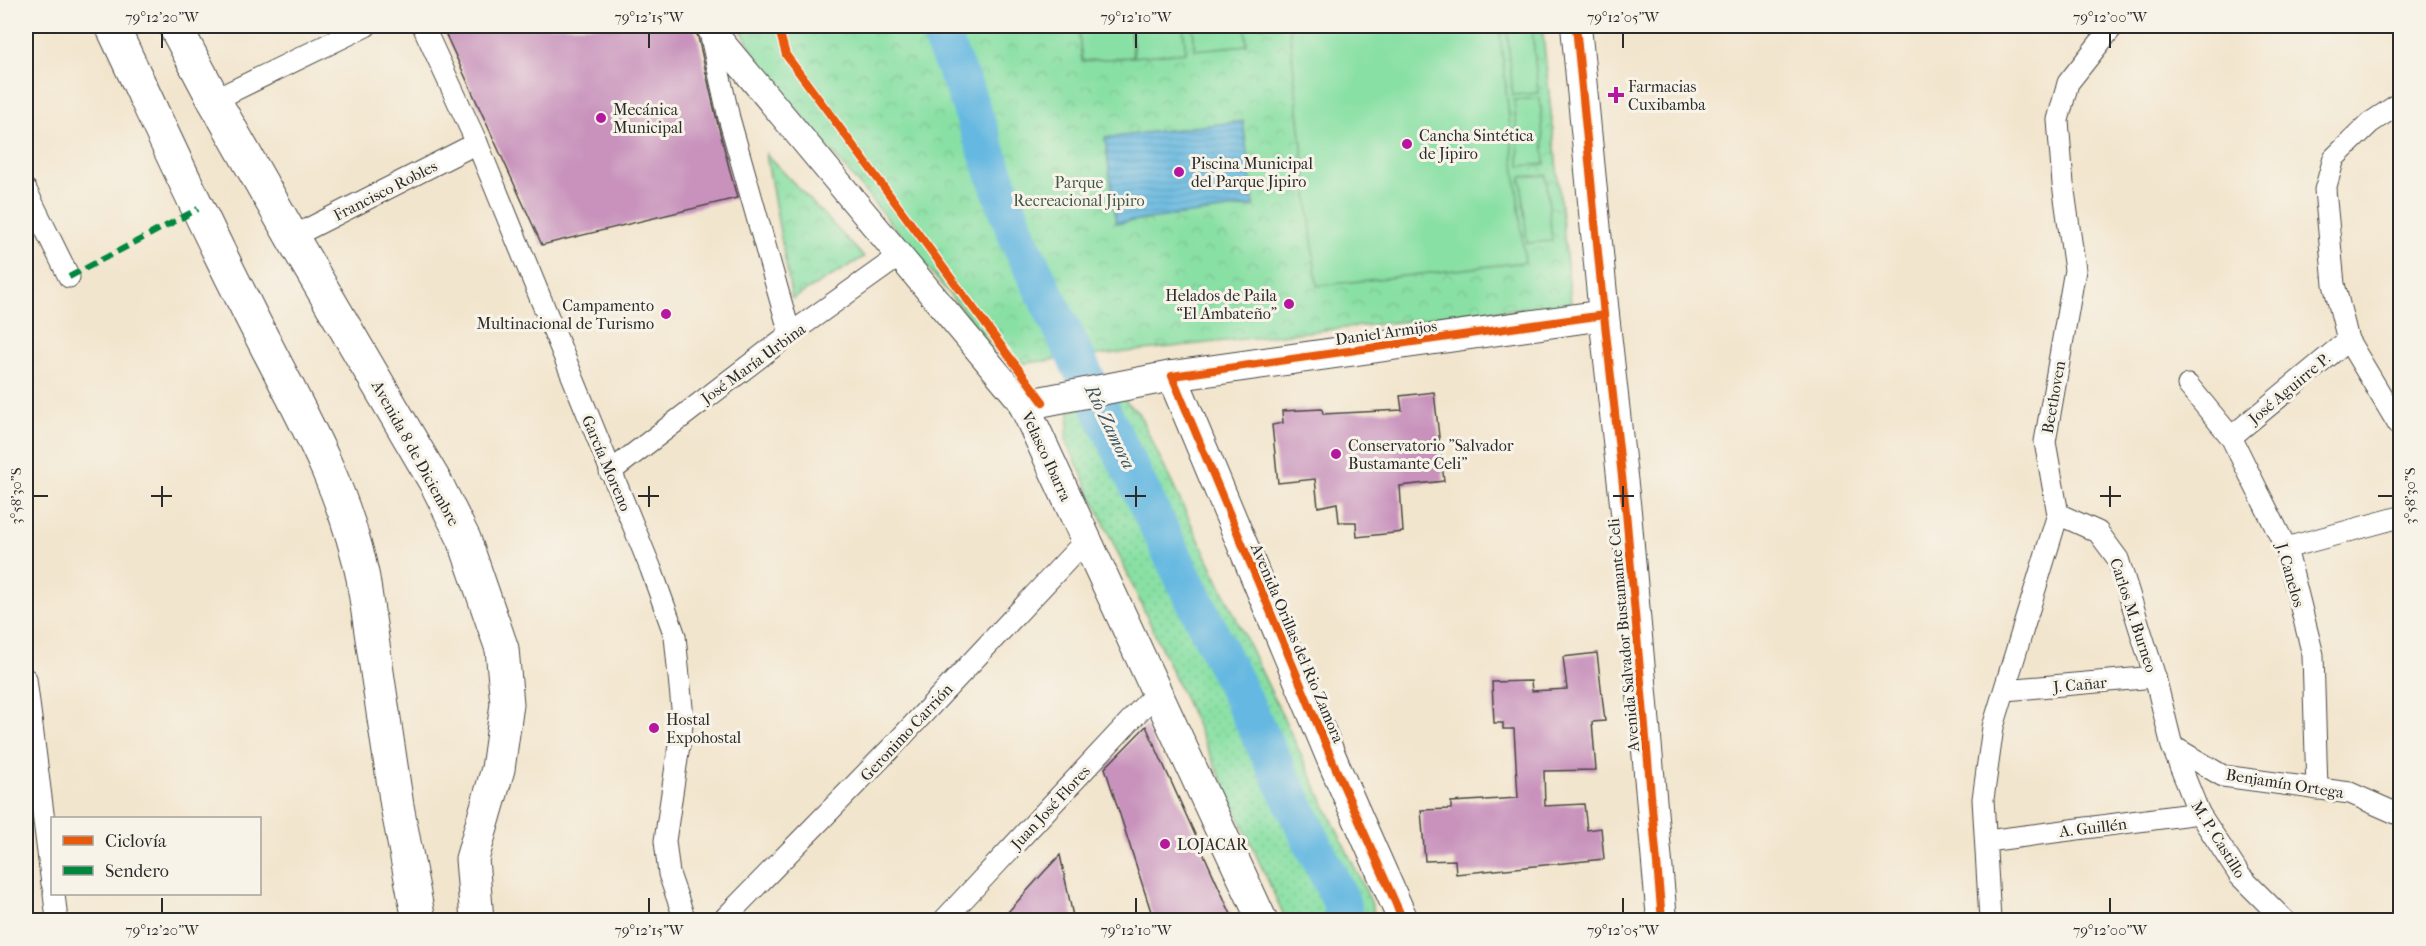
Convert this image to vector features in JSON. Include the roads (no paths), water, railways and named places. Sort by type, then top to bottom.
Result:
[{"type":"highway","points":[[112,26],[245,305],[307,423],[340,495],[356,543],[363,578],[397,806],[419,921]]},
{"type":"highway","name":"Avenida 8 de Diciembre","points":[[175,26],[292,237],[437,485],[464,539],[502,649],[507,704],[498,769],[472,859],[477,920]]},
{"type":"main road","name":"Avenida Salvador Bustamante Celi","points":[[1576,26],[1626,512],[1662,921]]},
{"type":"main road","name":"Daniel Armijos","points":[[1024,405],[1172,376],[1604,315]]},
{"type":"main road","name":"Avenida Orillas del Rio Zamora","points":[[1172,376],[1336,769],[1403,921]]},
{"type":"main road","name":"Velasco Ibarra","points":[[1024,405],[1262,921]]},
{"type":"street","points":[[214,100],[366,26]]},
{"type":"street","name":"García Moreno","points":[[423,26],[477,143],[651,569],[675,636],[683,718],[665,841],[669,873],[686,921]]},
{"type":"street","name":"Beethoven","points":[[1990,921],[1983,799],[1993,727],[2058,514],[2045,442],[2075,270],[2063,184],[2058,120],[2068,83],[2113,26]]},
{"type":"street","name":"Velasco Ibarra","points":[[709,27],[898,257],[1024,405]]},
{"type":"street","name":"Velasco Ibarra","points":[[709,27],[729,118],[790,334]]},
{"type":"street","points":[[2400,103],[2370,123],[2334,158],[2325,190],[2334,284],[2348,340],[2400,427]]},
{"type":"street","name":"Francisco Robles","points":[[292,237],[477,143]]},
{"type":"street","points":[[26,190],[69,277]]},
{"type":"street","name":"José María Urbina","points":[[610,471],[790,334],[898,257]]},
{"type":"street","name":"José Aguirre P.","points":[[2231,437],[2348,340]]},
{"type":"street","name":"J. Canelos","points":[[2188,385],[2231,437],[2286,548],[2313,655],[2317,789]]},
{"type":"street","name":"Carlos M. Burneo","points":[[2058,514],[2098,532],[2118,559],[2155,677],[2172,746]]},
{"type":"street","points":[[2286,548],[2400,517]]},
{"type":"street","name":"Geronimo Carrión","points":[[723,921],[894,745],[1086,540]]},
{"type":"street","name":"J. Cañar","points":[[2005,690],[2155,677]]},
{"type":"street","points":[[26,679],[51,876]]},
{"type":"street","name":"Juan José Flores","points":[[944,921],[1156,693]]},
{"type":"street","name":"Benjamín Ortega","points":[[2172,746],[2223,776],[2350,793],[2400,815]]},
{"type":"street","name":"M. P. Castillo","points":[[2172,746],[2199,813],[2240,876],[2284,921]]},
{"type":"street","name":"A. Guillén","points":[[1987,841],[2199,813]]},
{"type":"street","points":[[54,895],[57,921]]},
{"type":"water","name":"Piscina Municipal del Parque Jipiro","points":[[1243,121],[1254,206],[1116,223],[1105,138]]},
{"type":"waterway","name":"Río Zamora","points":[[936,26],[964,88],[1019,241],[1340,899],[1345,920]]},
{"type":"place","name":"Farmacias Cuxibamba","points":[[1616,95]]},
{"type":"place","name":"Mecánica Municipal","points":[[601,118]]},
{"type":"place","name":"Cancha Sintética de Jipiro","points":[[1407,144]]},
{"type":"place","name":"Piscina Municipal del Parque Jipiro","points":[[1179,172]]},
{"type":"place","name":"Helados de Paila “El Ambateño”","points":[[1289,304]]},
{"type":"place","name":"Campamento Multinacional de Turismo","points":[[666,314]]},
{"type":"place","name":"Conservatorio \"Salvador Bustamante Celi\"","points":[[1336,454]]},
{"type":"place","name":"Hostal Expohostal","points":[[654,728]]},
{"type":"place","name":"LOJACAR","points":[[1165,844]]},
{"type":"park label","name":"Parque Recreacional Jipiro","points":[[1079,191]]}]
